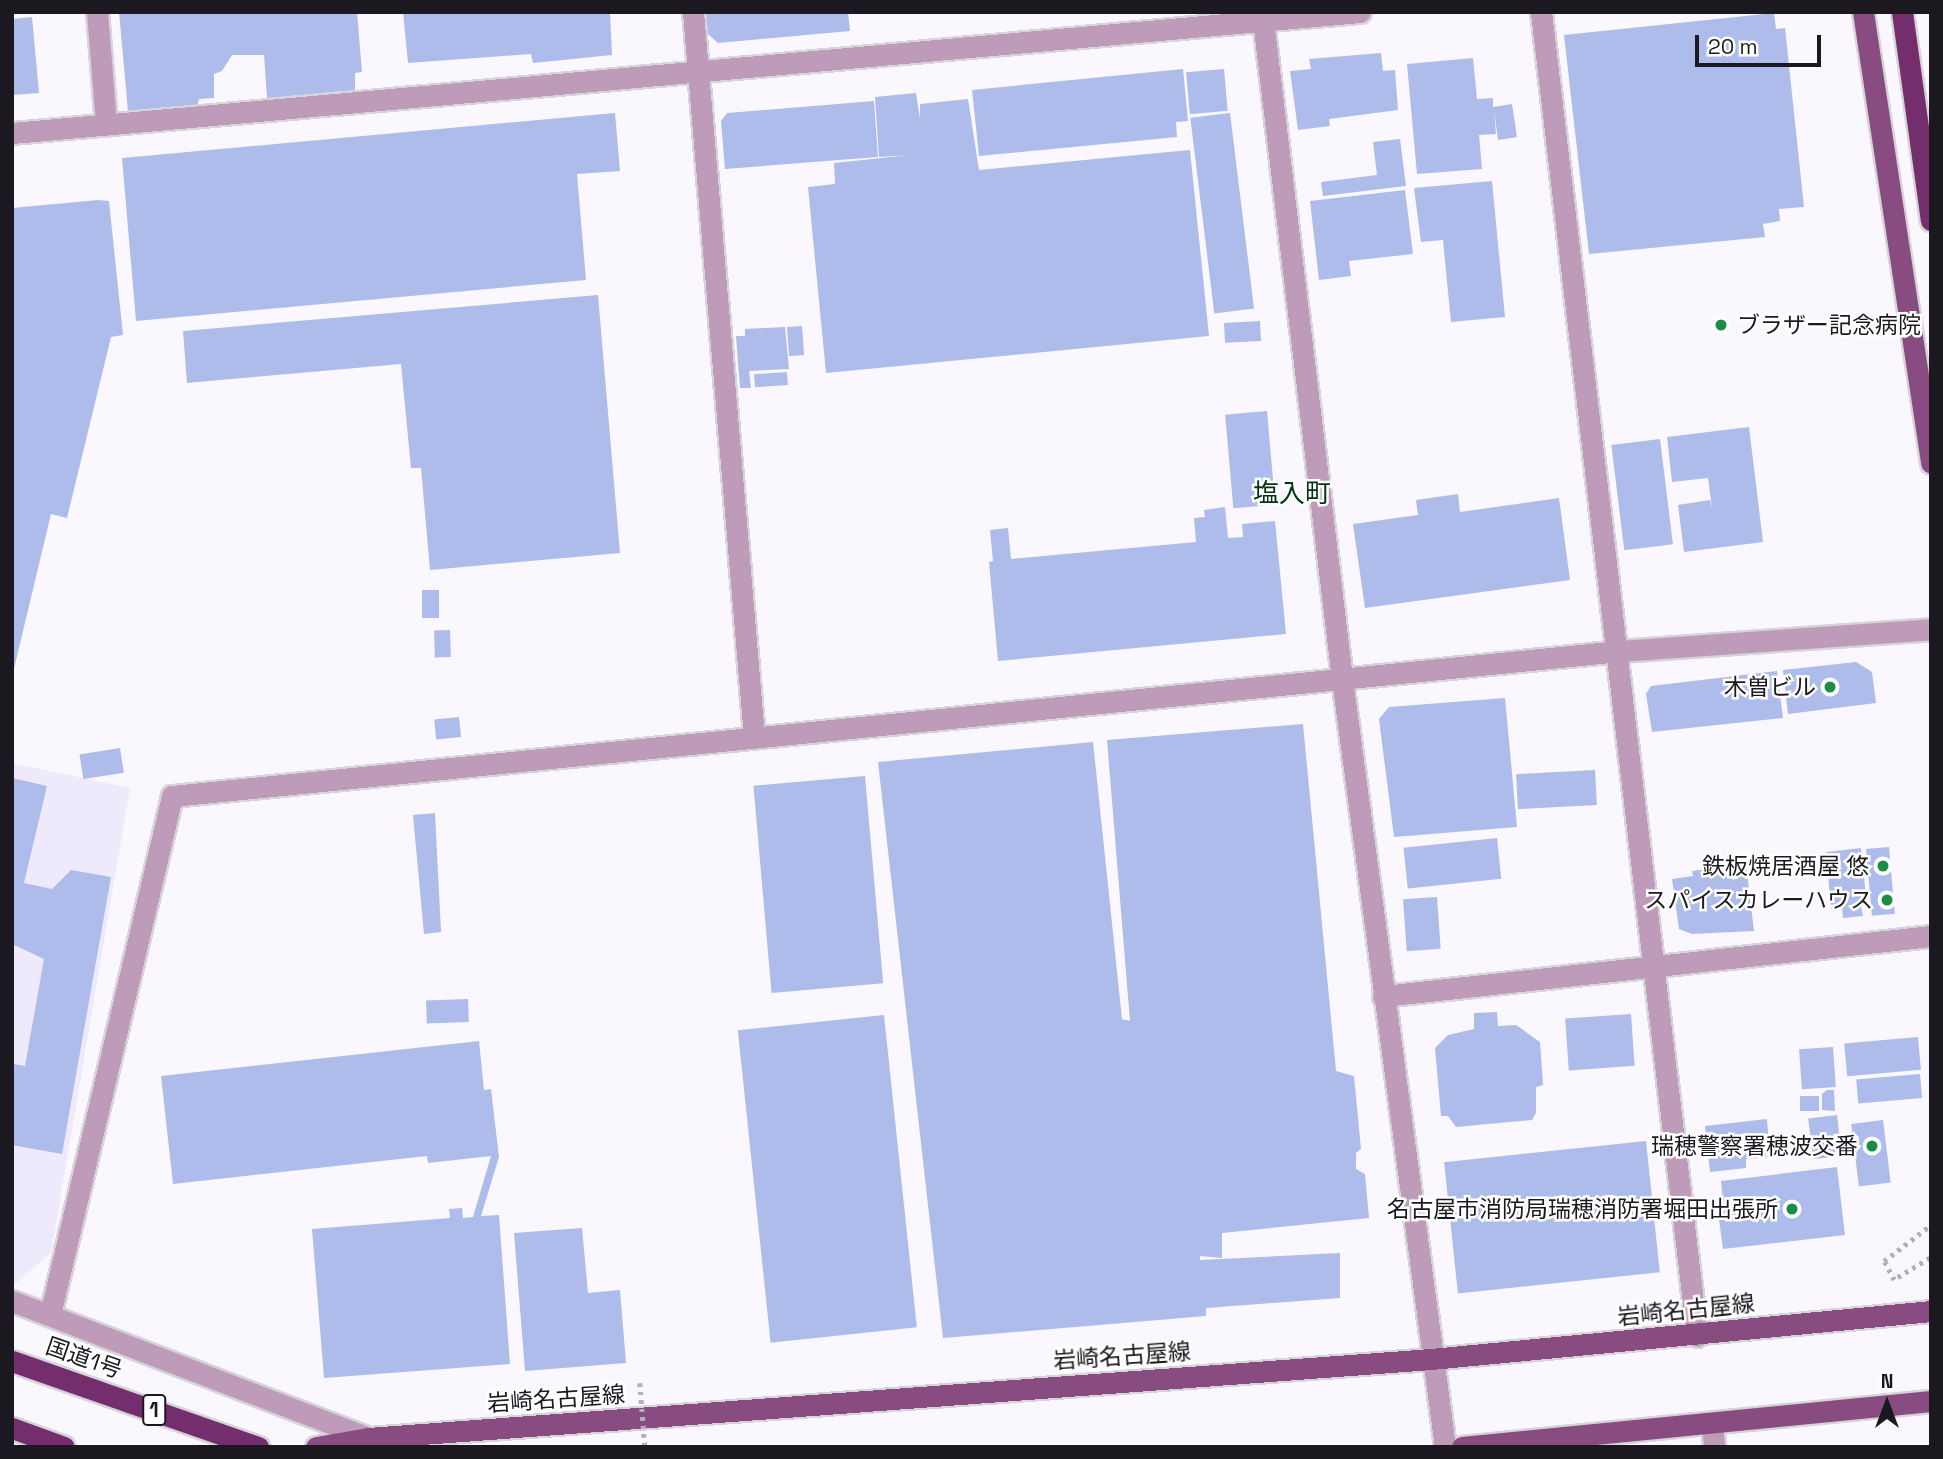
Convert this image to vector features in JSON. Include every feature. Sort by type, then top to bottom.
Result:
[{"type":"highway","points":[[1902,12],[1931,220]]},
{"type":"highway","name":"国道1号","points":[[12,1361],[258,1447]]},
{"type":"highway","points":[[18,1431],[64,1447]]},
{"type":"main road","points":[[1863,12],[1931,463]]},
{"type":"main road","name":"岩崎名古屋線","points":[[316,1447],[368,1438],[1431,1359],[1697,1336],[1931,1311]]},
{"type":"main road","points":[[1462,1447],[1931,1401]]},
{"type":"street","points":[[97,12],[107,125]]},
{"type":"street","points":[[692,12],[754,737]]},
{"type":"street","points":[[12,133],[698,72],[1263,17],[1360,12]]},
{"type":"street","points":[[1541,12],[1619,651],[1652,967],[1697,1336]]},
{"type":"street","points":[[1263,17],[1342,679],[1431,1359],[1445,1447]]},
{"type":"street","points":[[50,1315],[172,796],[1619,651],[1931,629]]},
{"type":"street","points":[[1383,996],[1931,936]]},
{"type":"street","points":[[12,1300],[368,1438]]},
{"type":"street","points":[[1712,1423],[1714,1447]]},
{"type":"path","points":[[1930,1258],[1894,1280],[1884,1261],[1931,1225]]},
{"type":"path","points":[[640,1382],[645,1447]]},
{"type":"shaded area","points":[[12,763],[130,788],[51,1253],[16,1283],[12,1282]]},
{"type":"building","points":[[119,12],[357,12],[362,72],[355,73],[355,90],[267,98],[264,55],[232,55],[222,71],[214,74],[214,98],[199,99],[197,107],[128,111]]},
{"type":"building","points":[[403,12],[610,12],[612,55],[533,63],[531,54],[408,63]]},
{"type":"building","points":[[706,12],[848,12],[850,31],[718,43],[708,34]]},
{"type":"building","points":[[1774,13],[1776,29],[1785,28],[1804,207],[1779,209],[1780,221],[1763,224],[1765,237],[1589,254],[1564,35]]},
{"type":"building","points":[[32,17],[39,93],[12,95],[12,19]]},
{"type":"building","points":[[1381,53],[1383,71],[1395,70],[1398,110],[1329,119],[1330,126],[1298,130],[1290,71],[1311,69],[1309,59]]},
{"type":"building","points":[[1473,58],[1477,99],[1493,98],[1493,107],[1512,104],[1517,137],[1498,140],[1494,110],[1496,134],[1479,135],[1482,169],[1417,174],[1407,64]]},
{"type":"building","points":[[1183,69],[1188,121],[1176,122],[1177,137],[979,156],[972,90]]},
{"type":"building","points":[[1224,69],[1228,111],[1190,114],[1186,72]]},
{"type":"building","points":[[916,93],[920,119],[920,104],[968,99],[979,170],[1190,150],[1209,336],[826,373],[808,187],[835,184],[834,163],[910,155],[879,157],[875,97]]},
{"type":"building","points":[[874,101],[878,157],[725,169],[721,121],[727,113]]},
{"type":"building","points":[[615,113],[620,171],[577,174],[586,280],[136,321],[122,158]]},
{"type":"building","points":[[1230,113],[1254,309],[1214,313],[1190,118]]},
{"type":"building","points":[[1400,139],[1406,186],[1323,196],[1321,182],[1377,175],[1373,142]]},
{"type":"building","points":[[1492,181],[1505,317],[1451,322],[1443,240],[1421,242],[1414,188]]},
{"type":"building","points":[[1405,190],[1413,254],[1349,261],[1351,276],[1319,280],[1310,201]]},
{"type":"building","points":[[109,201],[123,335],[111,337],[67,518],[51,514],[12,677],[12,208]]},
{"type":"building","points":[[598,295],[620,553],[430,570],[421,468],[411,468],[401,364],[187,383],[183,331]]},
{"type":"building","points":[[1260,321],[1261,341],[1225,343],[1224,323]]},
{"type":"building","points":[[802,326],[804,355],[789,356],[787,327]]},
{"type":"building","points":[[785,327],[789,369],[749,371],[751,388],[740,388],[736,336],[745,336],[745,329]]},
{"type":"building","points":[[787,372],[788,385],[755,387],[754,374]]},
{"type":"building","points":[[1267,411],[1275,505],[1233,508],[1225,415]]},
{"type":"building","points":[[1749,427],[1763,542],[1684,552],[1678,505],[1710,500],[1712,508],[1708,478],[1672,482],[1667,437]]},
{"type":"building","points":[[1660,439],[1673,544],[1624,550],[1611,445]]},
{"type":"building","points":[[1458,494],[1460,512],[1559,498],[1570,580],[1365,608],[1353,524],[1418,515],[1416,500]]},
{"type":"building","points":[[1225,507],[1228,538],[1243,537],[1242,524],[1275,521],[1286,634],[998,661],[989,562],[993,561],[990,530],[1008,528],[1011,559],[1196,542],[1194,518],[1205,517],[1204,510]]},
{"type":"building","points":[[422,590],[439,590],[439,618],[422,618]]},
{"type":"building","points":[[450,630],[451,657],[435,658],[434,631]]},
{"type":"building","name":"木曽ビル","points":[[1856,662],[1872,672],[1876,703],[1788,714],[1783,670]]},
{"type":"building","points":[[1777,671],[1783,718],[1652,732],[1646,694],[1651,686]]},
{"type":"building","points":[[1505,698],[1517,827],[1394,837],[1379,719],[1389,707]]},
{"type":"building","points":[[459,717],[461,737],[436,740],[434,720]]},
{"type":"building","points":[[1303,724],[1336,1071],[1354,1076],[1361,1149],[1356,1153],[1356,1169],[1365,1174],[1369,1218],[1222,1233],[1222,1258],[1200,1256],[1200,1260],[1340,1253],[1340,1298],[1206,1308],[1206,1316],[943,1338],[878,762],[1093,742],[1122,1019],[1130,1021],[1107,740]]},
{"type":"building","points":[[120,748],[124,773],[83,779],[80,754]]},
{"type":"building","points":[[1595,770],[1597,805],[1518,809],[1516,774]]},
{"type":"building","points":[[865,776],[883,983],[772,993],[753,786]]},
{"type":"building","points":[[12,778],[47,786],[24,883],[52,889],[71,870],[111,877],[62,1154],[12,1145],[13,1064],[25,1066],[44,959],[12,944]]},
{"type":"building","points":[[435,813],[441,932],[424,934],[413,815]]},
{"type":"building","points":[[1497,838],[1501,879],[1408,889],[1404,848]]},
{"type":"building","points":[[1889,847],[1895,914],[1872,916],[1866,849]]},
{"type":"building","points":[[1861,848],[1867,906],[1861,906],[1863,916],[1843,918],[1842,908],[1831,909],[1826,852]]},
{"type":"building","points":[[1746,864],[1754,931],[1692,934],[1679,929],[1672,879],[1693,876],[1692,871]]},
{"type":"building","points":[[1437,897],[1441,949],[1407,951],[1403,899]]},
{"type":"building","points":[[468,999],[469,1022],[427,1023],[426,1000]]},
{"type":"building","points":[[1497,1012],[1498,1026],[1516,1025],[1540,1042],[1543,1085],[1536,1087],[1536,1113],[1532,1120],[1456,1127],[1448,1116],[1441,1116],[1435,1048],[1448,1035],[1474,1029],[1474,1013]]},
{"type":"building","points":[[1631,1014],[1635,1066],[1569,1070],[1565,1019]]},
{"type":"building","points":[[884,1015],[917,1327],[771,1343],[738,1030]]},
{"type":"building","points":[[1918,1037],[1921,1070],[1847,1076],[1844,1043]]},
{"type":"building","points":[[479,1041],[484,1090],[491,1089],[499,1157],[481,1216],[499,1215],[510,1364],[324,1378],[312,1229],[450,1218],[449,1209],[462,1208],[463,1218],[473,1217],[491,1156],[428,1163],[427,1156],[173,1184],[161,1076]]},
{"type":"building","points":[[1833,1047],[1836,1087],[1802,1089],[1799,1049]]},
{"type":"building","points":[[1920,1074],[1922,1098],[1858,1103],[1856,1080]]},
{"type":"building","points":[[1827,1090],[1834,1090],[1835,1111],[1822,1110],[1822,1094]]},
{"type":"building","points":[[1800,1096],[1819,1096],[1819,1111],[1800,1111]]},
{"type":"building","points":[[1837,1115],[1842,1156],[1813,1159],[1808,1119]]},
{"type":"building","points":[[1767,1119],[1770,1157],[1746,1159],[1746,1168],[1710,1172],[1705,1126]]},
{"type":"building","points":[[1883,1120],[1891,1183],[1859,1186],[1851,1124]]},
{"type":"building","points":[[1646,1141],[1660,1272],[1458,1293],[1444,1162]]},
{"type":"building","points":[[1837,1167],[1845,1235],[1723,1249],[1718,1212],[1724,1211],[1721,1181]]},
{"type":"building","points":[[582,1228],[588,1293],[620,1290],[626,1363],[525,1371],[514,1233]]},
{"type":"place","name":"ブラザー記念病院","points":[[1721,325]]},
{"type":"place","name":"木曽ビル","points":[[1830,687]]},
{"type":"place","name":"鉄板焼居酒屋 悠","points":[[1883,866]]},
{"type":"place","name":"スパイスカレーハウス","points":[[1887,900]]},
{"type":"place","name":"瑞穂警察署穂波交番","points":[[1872,1146]]},
{"type":"place","name":"名古屋市消防局瑞穂消防署堀田出張所","points":[[1792,1209]]},
{"type":"district","name":"塩入町","points":[[1292,494]]}]
